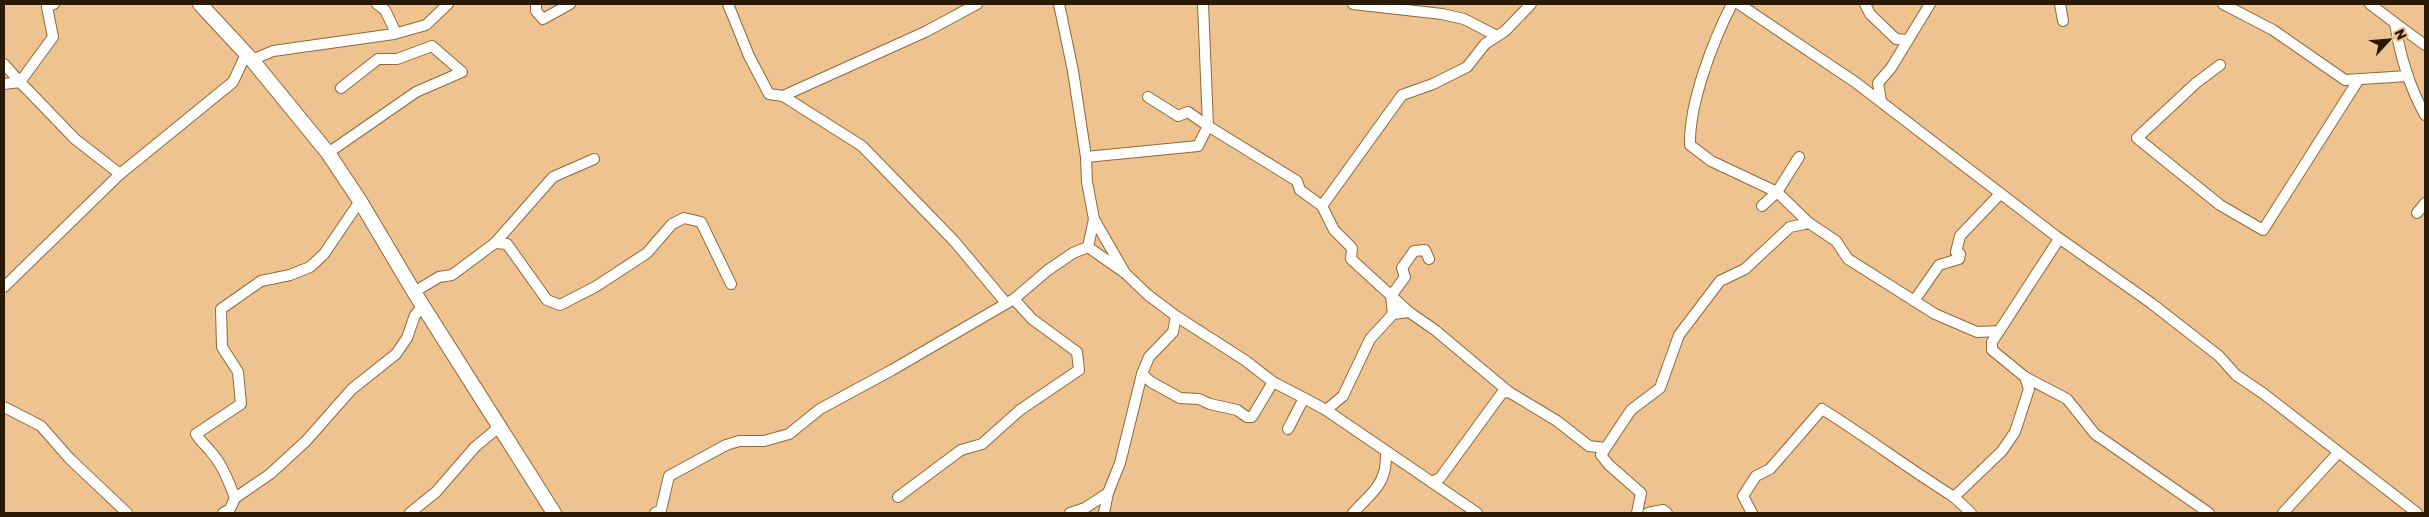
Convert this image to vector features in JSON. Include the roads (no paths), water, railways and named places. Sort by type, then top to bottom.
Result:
[{"type":"street","points":[[4,84],[20,82],[53,37],[47,7],[54,4]]},
{"type":"street","points":[[200,4],[249,57],[328,153],[360,201],[414,292],[554,513]]},
{"type":"street","points":[[377,4],[385,10],[396,33]]},
{"type":"street","points":[[4,287],[120,174],[233,82],[249,57],[273,51],[396,33],[426,25],[448,4]]},
{"type":"street","points":[[536,4],[536,11],[543,19],[570,4]]},
{"type":"street","points":[[728,4],[749,56],[769,94],[783,96],[862,146],[1010,301],[1077,352],[1079,370],[1020,410],[982,444],[961,450],[898,497]]},
{"type":"street","points":[[783,96],[925,32],[977,4]]},
{"type":"street","points":[[1059,4],[1073,71],[1086,157],[1087,182],[1094,219],[1125,273]]},
{"type":"street","points":[[1086,157],[1198,146],[1208,126],[1203,4]]},
{"type":"street","points":[[1353,4],[1442,14],[1464,19],[1497,36]]},
{"type":"street","points":[[1322,206],[1402,94],[1433,84],[1467,67],[1485,44],[1497,36],[1531,4]]},
{"type":"street","points":[[1732,4],[1701,83],[1690,128],[1690,145],[1711,161],[1777,192],[1809,223],[1836,241],[1848,259],[1935,314],[1976,332],[1999,331]]},
{"type":"street","points":[[1739,4],[1881,101],[2059,239],[2151,303],[2219,356],[2236,375],[2264,394],[2417,513]]},
{"type":"street","points":[[1865,4],[1870,14],[1896,39],[1908,40]]},
{"type":"street","points":[[1881,101],[1878,83],[1930,4]]},
{"type":"street","points":[[2060,4],[2064,21]]},
{"type":"street","points":[[2223,4],[2273,30],[2345,80],[2408,76]]},
{"type":"street","points":[[2370,4],[2425,45]]},
{"type":"street","points":[[2395,23],[2399,50],[2413,93],[2425,115]]},
{"type":"street","points":[[328,153],[416,92],[462,72],[432,46],[397,59],[378,59],[341,88]]},
{"type":"street","points":[[4,64],[75,139],[120,174]]},
{"type":"street","points":[[2220,65],[2196,83],[2137,138],[2220,205],[2263,230],[2359,79]]},
{"type":"street","points":[[1148,97],[1178,116],[1188,112],[1297,180],[1300,190],[1322,206],[1334,230],[1352,248],[1351,259],[1409,312],[1434,330],[1509,392],[1557,421],[1589,446],[1605,448]]},
{"type":"street","points":[[1762,206],[1777,192],[1799,157]]},
{"type":"street","points":[[414,292],[439,277],[452,275],[495,243],[554,177],[594,159]]},
{"type":"street","points":[[1914,301],[1939,266],[1959,259],[1960,254],[1956,252],[1960,236],[2000,194]]},
{"type":"street","points":[[235,498],[230,483],[211,451],[202,445],[196,434],[241,404],[238,372],[222,347],[221,309],[261,281],[290,275],[310,267],[324,254],[360,201]]},
{"type":"street","points":[[2417,213],[2425,203]]},
{"type":"street","points":[[495,243],[507,244],[547,300],[560,305],[595,286],[647,253],[672,224],[684,218],[701,222],[732,284]]},
{"type":"street","points":[[1088,248],[1094,219]]},
{"type":"street","points":[[1637,513],[1641,493],[1609,465],[1601,455],[1605,448],[1631,410],[1660,388],[1679,335],[1720,281],[1744,269],[1790,227],[1809,223]]},
{"type":"street","points":[[2059,239],[1992,342],[1992,350],[2025,377],[2067,399],[2095,434],[2209,513]]},
{"type":"street","points":[[655,513],[661,510],[669,476],[688,464],[726,444],[739,441],[764,441],[789,434],[820,409],[892,370],[1010,301],[1048,270],[1073,253],[1088,248]]},
{"type":"street","points":[[1088,248],[1125,273],[1148,295],[1176,316],[1246,361],[1273,382],[1326,410],[1472,511]]},
{"type":"street","points":[[1393,314],[1391,296],[1405,277],[1402,268],[1414,251],[1425,250],[1429,259]]},
{"type":"street","points":[[228,512],[235,498],[270,474],[306,441],[352,390],[396,354],[407,338],[415,315],[423,306]]},
{"type":"street","points":[[1326,410],[1343,396],[1370,339],[1393,314],[1409,312]]},
{"type":"street","points":[[1104,513],[1108,493],[1120,463],[1142,374],[1150,357],[1173,332],[1176,316]]},
{"type":"street","points":[[1142,374],[1151,382],[1180,398],[1199,399],[1210,404],[1237,410],[1247,417],[1252,417],[1256,407],[1273,382]]},
{"type":"street","points":[[1954,497],[2002,451],[2015,432],[2029,389],[2025,377]]},
{"type":"street","points":[[1431,482],[1440,478],[1502,393],[1509,392]]},
{"type":"street","points":[[1288,429],[1304,398]]},
{"type":"street","points":[[4,406],[41,426],[69,458],[127,513]]},
{"type":"street","points":[[1752,513],[1742,496],[1756,476],[1770,469],[1822,409],[1861,433],[1907,468],[1954,497],[1971,513]]},
{"type":"street","points":[[410,513],[436,492],[474,447],[499,428]]},
{"type":"street","points":[[1353,513],[1381,483],[1386,470],[1386,452]]},
{"type":"street","points":[[2283,513],[2338,453]]},
{"type":"street","points":[[1070,513],[1085,508],[1108,493]]},
{"type":"street","points":[[1648,513],[1663,510],[1667,513]]}]
